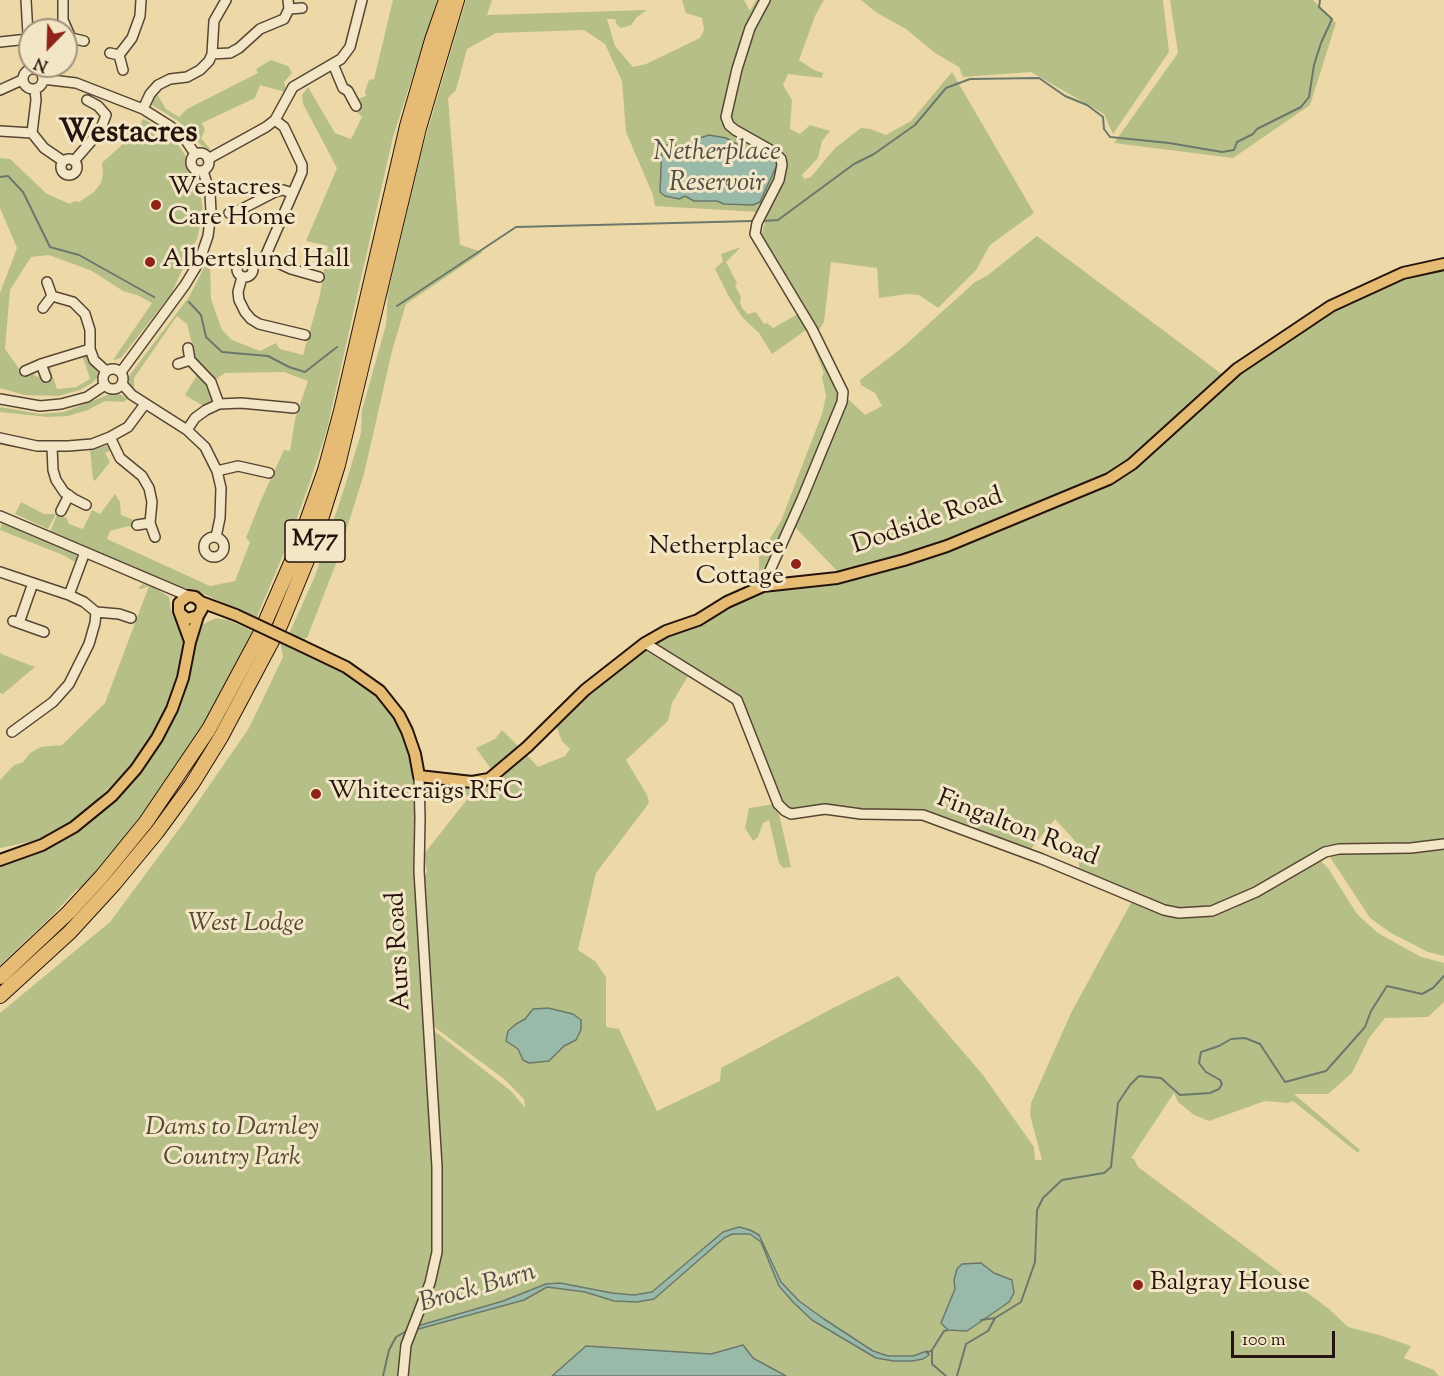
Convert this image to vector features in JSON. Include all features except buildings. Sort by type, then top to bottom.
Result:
[{"type":"highway","name":"M77","points":[[0,977],[80,900],[146,822],[209,729],[260,634],[297,549],[325,470],[407,126],[446,0]]},
{"type":"highway","name":"M77","points":[[0,996],[70,932],[157,832],[218,743],[256,676],[280,626],[312,548],[338,465],[419,128],[457,0]]},
{"type":"main road","name":"Dodside Road","points":[[418,776],[472,782],[489,779],[527,747],[585,690],[645,643],[666,632],[698,621],[727,602],[763,586],[837,578],[904,560],[947,546],[1109,479],[1132,464],[1237,369],[1331,306],[1403,273],[1444,264]]},
{"type":"main road","points":[[0,860],[34,849],[63,834],[86,818],[124,783],[147,754],[168,718],[180,688],[200,610],[195,597],[188,596],[181,600],[180,611],[190,642]]},
{"type":"main road","points":[[180,611],[187,619],[200,610]]},
{"type":"main road","name":"Aurs Road","points":[[200,610],[237,615],[346,667],[380,691],[399,715],[407,731],[415,754],[418,776]]},
{"type":"street","points":[[26,0],[27,18]]},
{"type":"street","points":[[63,0],[63,18]]},
{"type":"street","points":[[123,70],[114,54],[132,38],[138,25],[141,0]]},
{"type":"street","points":[[143,109],[150,94],[158,85],[200,70],[209,61],[212,54],[214,21],[226,0]]},
{"type":"street","points":[[208,159],[258,133],[275,120],[293,87],[333,64],[346,53],[350,47],[362,0]]},
{"type":"street","points":[[763,586],[842,402],[843,392],[812,329],[755,234],[757,223],[779,180],[781,159],[774,152],[735,130],[729,125],[726,117],[747,37],[765,0]]},
{"type":"street","points":[[212,54],[230,53],[260,29],[284,19],[289,4],[302,8]]},
{"type":"street","points":[[0,42],[18,40]]},
{"type":"street","points":[[78,41],[84,41]]},
{"type":"street","points":[[333,64],[344,88],[356,100]]},
{"type":"street","points":[[35,90],[41,86],[43,79],[76,83],[143,109],[170,126],[185,139],[195,154]]},
{"type":"street","points":[[0,90],[22,80],[26,87],[35,90]]},
{"type":"street","points":[[35,90],[32,133],[44,148],[63,161]]},
{"type":"street","points":[[87,100],[98,106],[106,115]]},
{"type":"street","points":[[106,115],[118,114]]},
{"type":"street","points":[[74,161],[99,131],[106,115]]},
{"type":"street","points":[[275,120],[284,127],[302,165],[302,172],[265,257],[252,266],[246,261],[239,264],[237,271],[242,277],[238,292],[239,300],[245,312],[259,324],[305,335]]},
{"type":"street","points":[[0,131],[32,133]]},
{"type":"street","points":[[195,154],[204,154],[208,159],[207,167],[203,171]]},
{"type":"street","points":[[195,154],[191,161],[192,166],[195,170],[203,171]]},
{"type":"street","points":[[69,159],[74,161],[77,170],[69,176],[61,172],[60,166],[63,161],[69,159]]},
{"type":"street","points":[[121,372],[186,285],[199,262],[208,236],[211,212],[210,193],[203,171]]},
{"type":"street","points":[[229,213],[275,192],[284,190],[292,193]]},
{"type":"street","points":[[242,209],[246,220]]},
{"type":"street","points":[[265,257],[283,271],[319,277]]},
{"type":"street","points":[[47,282],[52,296]]},
{"type":"street","points":[[52,296],[72,302],[85,314],[90,330],[90,349],[94,360],[106,371]]},
{"type":"street","points":[[44,308],[52,296]]},
{"type":"street","points":[[279,341],[281,330]]},
{"type":"street","points":[[188,348],[190,360],[211,382],[219,404]]},
{"type":"street","points":[[25,371],[41,363],[90,349]]},
{"type":"street","points":[[178,364],[190,360]]},
{"type":"street","points":[[41,363],[46,377]]},
{"type":"street","points":[[115,369],[121,372],[122,384],[114,389],[105,385],[102,379],[106,371],[115,369]]},
{"type":"street","points":[[122,384],[132,395],[187,430],[205,447],[217,471],[222,504],[216,537]]},
{"type":"street","points":[[0,399],[40,406],[61,404],[87,397],[105,385]]},
{"type":"street","points":[[187,430],[200,414],[219,404],[242,403],[294,408]]},
{"type":"street","points":[[0,438],[52,447],[92,444],[128,427],[145,404]]},
{"type":"street","points":[[276,418],[278,407]]},
{"type":"street","points":[[110,437],[120,458],[146,481],[151,495],[150,523],[155,537]]},
{"type":"street","points":[[52,447],[56,480],[69,495],[86,505]]},
{"type":"street","points":[[258,469],[262,458]]},
{"type":"street","points":[[217,471],[238,466],[269,473]]},
{"type":"street","points":[[61,511],[69,495]]},
{"type":"street","points":[[0,516],[188,596]]},
{"type":"street","points":[[137,525],[150,523]]},
{"type":"street","points":[[69,595],[85,552]]},
{"type":"street","points":[[0,572],[69,595],[84,602],[96,612],[119,614],[131,618]]},
{"type":"street","points":[[33,583],[16,622],[44,632]]},
{"type":"street","points":[[164,585],[180,611]]},
{"type":"street","points":[[12,732],[53,702],[69,684],[89,644],[96,623],[96,612]]},
{"type":"street","name":"Fingalton Road","points":[[645,643],[737,700],[778,804],[784,811],[791,814],[825,809],[861,814],[923,815],[1164,910],[1179,913],[1212,911],[1256,891],[1325,852],[1339,849],[1411,848],[1444,844]]},
{"type":"street","name":"Aurs Road","points":[[403,1376],[404,1353],[408,1338],[430,1283],[437,1252],[438,1210],[431,1057],[419,872],[418,776]]},
{"type":"green space","points":[[393,0],[437,0],[393,137],[327,429],[286,548],[256,619],[202,593],[174,585],[49,534],[57,515],[67,518],[69,524],[83,529],[92,510],[100,514],[115,494],[120,502],[121,515],[137,521],[132,528],[129,526],[110,531],[107,539],[210,586],[235,581],[250,542],[246,538],[261,500],[284,450],[290,451],[295,419],[308,381],[284,372],[225,373],[215,380],[197,364],[187,324],[177,316],[134,378],[134,389],[129,385],[129,376],[189,297],[210,256],[233,264],[233,266],[215,258],[210,261],[211,299],[222,330],[232,340],[260,351],[276,343],[280,349],[303,355],[320,295],[328,246],[306,241],[337,168],[303,104],[302,95],[308,87],[335,133],[351,139],[362,117],[356,111],[360,109],[357,99],[366,96],[365,91],[369,80],[374,79]]},
{"type":"green space","points":[[466,0],[492,0],[487,15],[647,10],[631,25],[621,28],[615,19],[607,19],[615,46],[633,67],[646,64],[700,38],[704,30],[702,18],[686,13],[682,0],[744,0],[750,11],[756,0],[824,0],[815,16],[799,60],[823,73],[822,78],[788,74],[783,85],[792,100],[790,129],[800,134],[810,125],[830,131],[822,141],[818,158],[802,175],[804,179],[811,177],[835,148],[861,128],[886,135],[911,121],[952,72],[1034,213],[990,245],[976,270],[938,308],[919,295],[908,294],[879,298],[877,268],[831,262],[824,322],[817,333],[761,237],[767,215],[759,212],[655,206],[653,195],[626,132],[622,81],[605,44],[584,30],[496,33],[467,49],[456,90],[448,98],[460,245],[483,252],[406,304],[392,351],[364,474],[335,566],[307,638],[300,639],[289,634],[315,576],[361,433],[362,410],[386,325],[388,292],[423,146]],"holes":[[[719,137],[726,138],[757,155],[764,156],[724,204],[717,201],[694,201],[685,196],[662,145],[690,146]]]},
{"type":"green space","points":[[861,0],[1163,0],[1169,52],[1113,134],[1104,114],[1031,72],[963,77],[959,67],[935,53],[906,29],[877,13]]},
{"type":"green space","points":[[1170,0],[1313,0],[1336,23],[1310,105],[1233,158],[1114,143],[1178,53]]},
{"type":"green space","points":[[271,60],[288,66],[292,73],[284,82],[285,92],[260,85],[255,98],[202,123],[205,130],[201,138],[212,151],[202,146],[178,121],[152,105],[153,97],[157,94],[166,109],[179,117],[187,109],[258,73],[256,69]]},
{"type":"green space","points":[[143,119],[172,136],[185,155],[189,175],[194,177],[200,188],[203,213],[197,239],[171,294],[121,358],[113,360],[152,303],[123,291],[92,271],[49,255],[31,257],[10,290],[5,349],[20,370],[26,372],[37,369],[34,375],[38,377],[50,363],[57,389],[76,387],[90,379],[82,355],[86,355],[98,373],[98,377],[80,390],[58,396],[24,395],[0,388],[0,293],[17,248],[0,208],[0,158],[10,159],[47,194],[70,204],[74,201],[79,202],[94,192],[101,183],[102,163],[138,130]]},
{"type":"green space","points":[[1037,236],[1223,375],[1119,469],[935,544],[839,573],[794,526],[806,506],[844,402],[847,398],[865,415],[882,406],[875,393],[861,385],[860,380],[903,347],[975,282],[988,275]]},
{"type":"green space","points":[[741,247],[726,262],[737,283],[735,286],[741,297],[742,308],[748,314],[756,312],[764,324],[767,323],[773,328],[798,314],[808,330],[839,397],[798,501],[762,579],[759,571],[759,555],[781,521],[822,414],[826,396],[822,377],[824,373],[808,332],[806,330],[772,354],[759,333],[742,317],[728,295],[715,269],[723,261],[721,254]]},
{"type":"green space","points":[[1444,268],[1444,842],[1327,849],[1223,904],[1184,909],[1156,903],[1079,871],[1077,843],[1055,819],[1031,849],[919,810],[791,810],[781,803],[741,699],[656,646],[656,641],[700,625],[737,599],[768,588],[843,580],[1119,479],[1235,376],[1287,341],[1354,300],[1402,279]]},
{"type":"green space","points":[[197,375],[208,385],[214,400],[205,407],[185,395]]},
{"type":"green space","points":[[118,393],[128,399],[123,402],[105,401],[88,410],[68,416],[48,417],[0,412],[0,407],[40,414],[64,412]]},
{"type":"green space","points":[[108,445],[111,450],[105,453],[110,462],[95,481],[90,450]]},
{"type":"green space","points":[[21,502],[44,514],[56,514],[48,529],[15,514]]},
{"type":"green space","points":[[2,522],[73,551],[78,558],[75,562],[0,530]]},
{"type":"green space","points":[[143,584],[154,587],[169,597],[172,614],[183,634],[184,644],[180,670],[165,711],[153,734],[133,763],[90,807],[68,824],[47,838],[0,848],[0,780],[14,765],[23,762],[30,753],[41,747],[62,745],[105,703],[149,586],[138,588]]},
{"type":"green space","points":[[216,618],[228,620],[253,631],[203,726],[167,782],[105,862],[84,886],[76,890],[0,965],[0,865],[49,848],[102,812],[126,789],[151,757],[175,715],[193,659],[199,626]]},
{"type":"green space","name":"Dams to Darnley Country Park","points":[[279,635],[360,675],[387,700],[407,731],[416,758],[420,815],[425,994],[432,1029],[511,1091],[525,1108],[524,1099],[504,1079],[433,1024],[425,912],[424,878],[427,871],[424,854],[469,797],[449,794],[448,784],[474,788],[488,785],[526,754],[538,767],[565,756],[570,749],[562,741],[556,726],[581,699],[644,650],[688,676],[672,703],[668,721],[626,760],[647,795],[649,803],[596,873],[578,950],[595,961],[606,977],[606,1027],[619,1029],[657,1111],[720,1081],[721,1068],[898,976],[983,1075],[1034,1147],[1035,1160],[1042,1160],[1030,1115],[1031,1103],[1071,1013],[1131,903],[1165,915],[1206,916],[1233,909],[1319,859],[1328,868],[1357,914],[1378,933],[1421,957],[1444,963],[1444,1002],[1428,1017],[1385,1018],[1369,1038],[1352,1073],[1328,1094],[1294,1094],[1360,1150],[1358,1153],[1293,1101],[1288,1103],[1265,1101],[1209,1121],[1194,1115],[1178,1102],[1174,1093],[1131,1158],[1138,1167],[1329,1309],[1348,1327],[1411,1346],[1404,1358],[1434,1370],[1439,1376],[0,1376],[0,1013],[110,922],[182,825],[249,728],[283,657]]},
{"type":"green space","points":[[0,652],[35,667],[3,694],[0,693]]},
{"type":"green space","points":[[502,730],[519,747],[491,769],[476,748],[495,739]]},
{"type":"green space","points":[[775,804],[791,867],[783,868],[779,863],[769,820],[763,823],[758,837],[753,841],[745,828],[749,808]]},
{"type":"green space","points":[[1444,843],[1444,956],[1428,952],[1391,933],[1370,918],[1330,857],[1336,852]]},
{"type":"water","name":"Netherplace Reservoir","points":[[709,135],[726,138],[757,155],[776,161],[777,165],[760,202],[753,205],[694,201],[685,196],[679,199],[665,196],[660,192],[662,145],[690,146],[697,139]]},
{"type":"water","points":[[548,1008],[573,1014],[581,1020],[581,1030],[576,1040],[564,1046],[549,1061],[529,1063],[523,1060],[518,1049],[506,1041],[508,1031],[525,1019],[533,1009]]},
{"type":"water","points":[[739,1227],[759,1235],[781,1282],[799,1301],[824,1319],[873,1351],[888,1356],[913,1356],[927,1351],[929,1355],[912,1361],[876,1358],[812,1320],[779,1286],[761,1242],[750,1234],[732,1234],[724,1238],[654,1299],[637,1302],[614,1301],[585,1292],[547,1287],[524,1300],[415,1330],[418,1323],[421,1325],[503,1301],[546,1284],[560,1283],[634,1295],[652,1292],[723,1232]]},
{"type":"water","points":[[981,1263],[994,1273],[1012,1280],[1014,1293],[1009,1302],[967,1331],[948,1330],[941,1323],[955,1289],[954,1280],[957,1269],[962,1264]]},
{"type":"water","points":[[743,1345],[753,1358],[786,1376],[552,1376],[586,1346],[711,1354]]},
{"type":"waterway","points":[[762,221],[778,220],[854,164],[874,154],[915,125],[946,88],[970,79],[1039,78],[1065,96],[1087,105],[1103,117],[1104,129],[1110,137],[1169,143],[1222,152],[1234,150],[1237,142],[1253,134],[1257,129],[1301,107],[1309,97],[1314,65],[1332,19],[1319,7],[1320,0]]},
{"type":"waterway","points":[[0,177],[8,176],[23,192],[50,247],[79,255],[154,297]]},
{"type":"waterway","points":[[397,306],[516,227],[753,221]]},
{"type":"waterway","points":[[189,302],[201,315],[206,337],[222,352],[268,356],[305,372],[337,347]]},
{"type":"waterway","name":"Brock Burn","points":[[957,1376],[966,1344],[988,1331],[995,1318],[1021,1302],[1035,1262],[1037,1210],[1043,1198],[1062,1180],[1104,1173],[1111,1167],[1118,1103],[1139,1076],[1161,1078],[1180,1095],[1210,1093],[1219,1089],[1222,1084],[1220,1080],[1206,1072],[1199,1063],[1201,1052],[1231,1039],[1245,1038],[1260,1044],[1285,1082],[1326,1071],[1365,1027],[1371,1011],[1387,986],[1422,994],[1433,988],[1444,976]]},
{"type":"waterway","points":[[981,1320],[995,1318]]},
{"type":"waterway","name":"Brock Burn","points":[[383,1376],[389,1350],[396,1337],[410,1329]]},
{"type":"waterway","points":[[932,1350],[944,1331],[948,1330]]},
{"type":"waterway","name":"Brock Burn","points":[[927,1353],[932,1350],[932,1364],[946,1376]]},
{"type":"place","name":"Westacres Care Home","points":[[156,205]]},
{"type":"place","name":"Albertslund Hall","points":[[150,262]]},
{"type":"place","name":"Netherplace Cottage","points":[[796,564]]},
{"type":"place","name":"Whitecraigs RFC","points":[[316,794]]},
{"type":"place","name":"Balgray House","points":[[1138,1285]]},
{"type":"district","name":"Westacres","points":[[128,136]]},
{"type":"park label","name":"West Lodge","points":[[246,926]]}]
